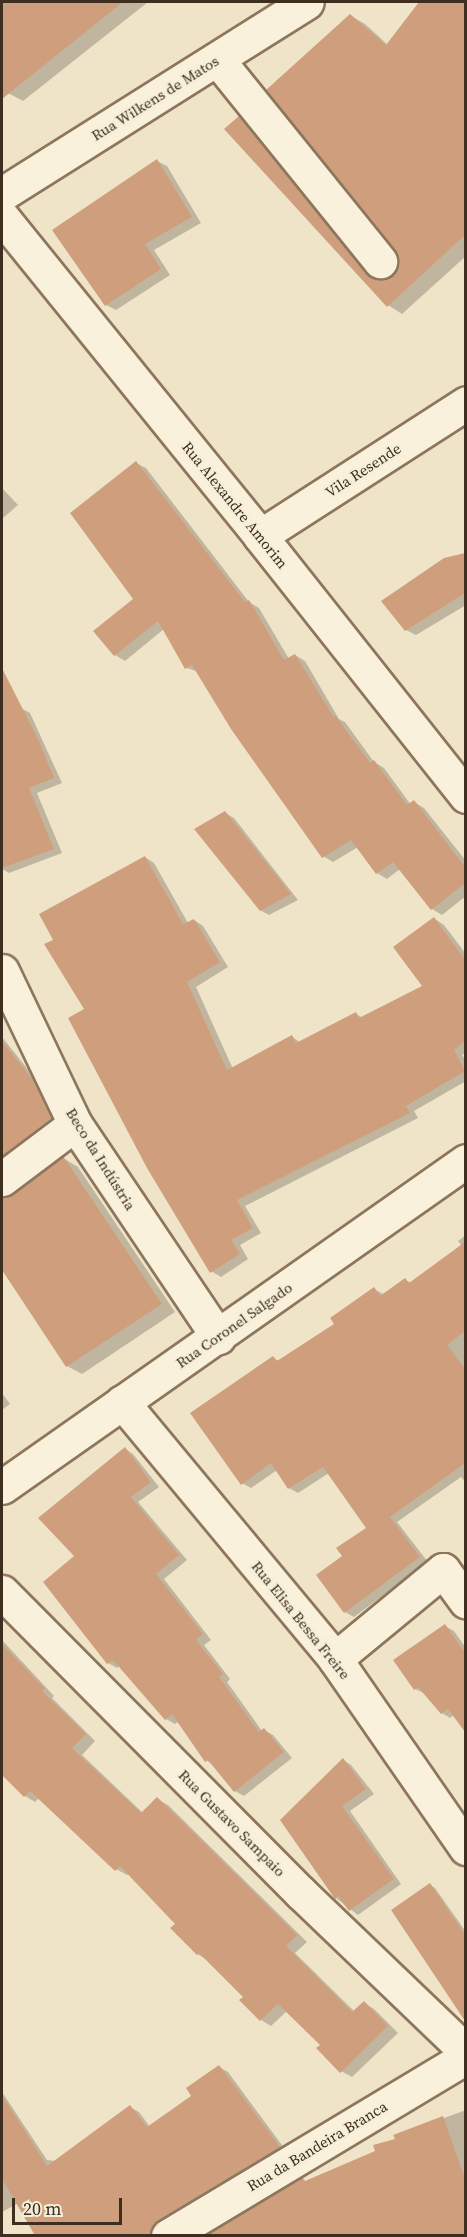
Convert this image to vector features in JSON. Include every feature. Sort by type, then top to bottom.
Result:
[{"type":"street","name":"Rua Wilkens de Matos","points":[[2,194],[307,2]]},
{"type":"street","points":[[217,59],[380,261]]},
{"type":"street","name":"Rua Alexandre Amorim","points":[[2,217],[260,536],[465,796]]},
{"type":"street","name":"Vila Resende","points":[[260,536],[465,403]]},
{"type":"street","name":"Beco da Indústria","points":[[2,971],[75,1124],[218,1337]]},
{"type":"street","points":[[2,1179],[75,1124]]},
{"type":"street","name":"Rua Coronel Salgado","points":[[2,1487],[465,1161]]},
{"type":"street","name":"Rua Elisa Bessa Freire","points":[[122,1402],[335,1659],[465,1848]]},
{"type":"street","points":[[335,1659],[443,1570],[465,1602]]},
{"type":"street","name":"Rua Gustavo Sampaio","points":[[2,1592],[301,1893],[465,2051]]},
{"type":"street","name":"Rua da Bandeira Branca","points":[[168,2235],[465,2057]]},
{"type":"building","points":[[2,2],[123,2],[2,99]]},
{"type":"building","points":[[419,2],[465,2],[465,235],[387,307],[224,129],[239,116],[365,273],[374,279],[382,280],[391,276],[398,267],[395,249],[266,90],[350,14],[386,45]]},
{"type":"building","points":[[157,159],[192,217],[145,244],[161,269],[105,306],[52,230]]},
{"type":"building","points":[[136,461],[245,602],[249,600],[284,660],[295,654],[333,716],[335,715],[370,763],[374,760],[407,805],[414,800],[465,867],[465,883],[431,910],[393,862],[376,874],[351,840],[322,858],[231,729],[192,665],[185,669],[158,621],[114,656],[93,631],[133,599],[70,513]]},
{"type":"building","points":[[465,553],[465,593],[405,631],[381,601],[444,558]]},
{"type":"building","points":[[2,668],[39,741],[54,778],[29,788],[54,849],[2,868]]},
{"type":"building","points":[[225,811],[291,894],[260,911],[194,829]]},
{"type":"building","points":[[145,856],[183,924],[194,919],[220,962],[187,982],[227,1070],[292,1035],[296,1043],[356,1012],[359,1018],[422,986],[393,947],[434,917],[465,960],[465,1041],[454,1050],[465,1071],[406,1106],[410,1113],[237,1200],[253,1228],[231,1240],[240,1254],[210,1273],[147,1168],[68,1018],[84,1009],[44,944],[53,940],[39,914]]},
{"type":"building","points":[[2,1041],[33,1080],[51,1118],[2,1156]]},
{"type":"building","points":[[63,1156],[162,1304],[66,1367],[2,1270],[2,1197],[13,1194]]},
{"type":"building","points":[[465,1242],[465,1331],[447,1345],[465,1369],[465,1463],[390,1517],[420,1557],[344,1613],[316,1575],[342,1556],[336,1548],[366,1528],[323,1467],[288,1489],[271,1463],[241,1485],[190,1413],[273,1356],[277,1361],[334,1324],[330,1318],[374,1287],[380,1296],[405,1278],[409,1283]]},
{"type":"building","points":[[125,1447],[151,1482],[131,1497],[179,1555],[156,1574],[203,1634],[196,1640],[223,1674],[219,1677],[259,1732],[264,1728],[284,1752],[234,1792],[208,1760],[205,1762],[172,1714],[165,1720],[113,1660],[107,1664],[43,1582],[74,1556],[38,1518]]},
{"type":"building","points":[[445,1624],[465,1653],[465,1732],[448,1709],[441,1714],[418,1687],[414,1690],[393,1660]]},
{"type":"building","points":[[2,1644],[45,1689],[42,1691],[86,1734],[72,1748],[141,1813],[157,1797],[297,1935],[286,1946],[352,2012],[364,2001],[388,2026],[340,2073],[316,2048],[320,2045],[278,2004],[260,2021],[239,2000],[243,1997],[170,1928],[175,1924],[120,1866],[115,1871],[30,1791],[24,1797],[2,1775]]},
{"type":"building","points":[[343,1758],[366,1789],[342,1806],[394,1879],[349,1911],[338,1896],[335,1899],[280,1820]]},
{"type":"building","points":[[430,1883],[465,1935],[465,2021],[391,1910]]},
{"type":"building","points":[[219,2065],[280,2147],[158,2220],[152,2226],[149,2235],[35,2235],[2,2179],[2,2095],[47,2166],[130,2105],[147,2127],[191,2096],[186,2088]]},
{"type":"building","points":[[443,2116],[465,2179],[465,2235],[205,2235],[302,2177],[305,2181],[375,2151],[373,2145],[395,2139],[393,2135]]}]
